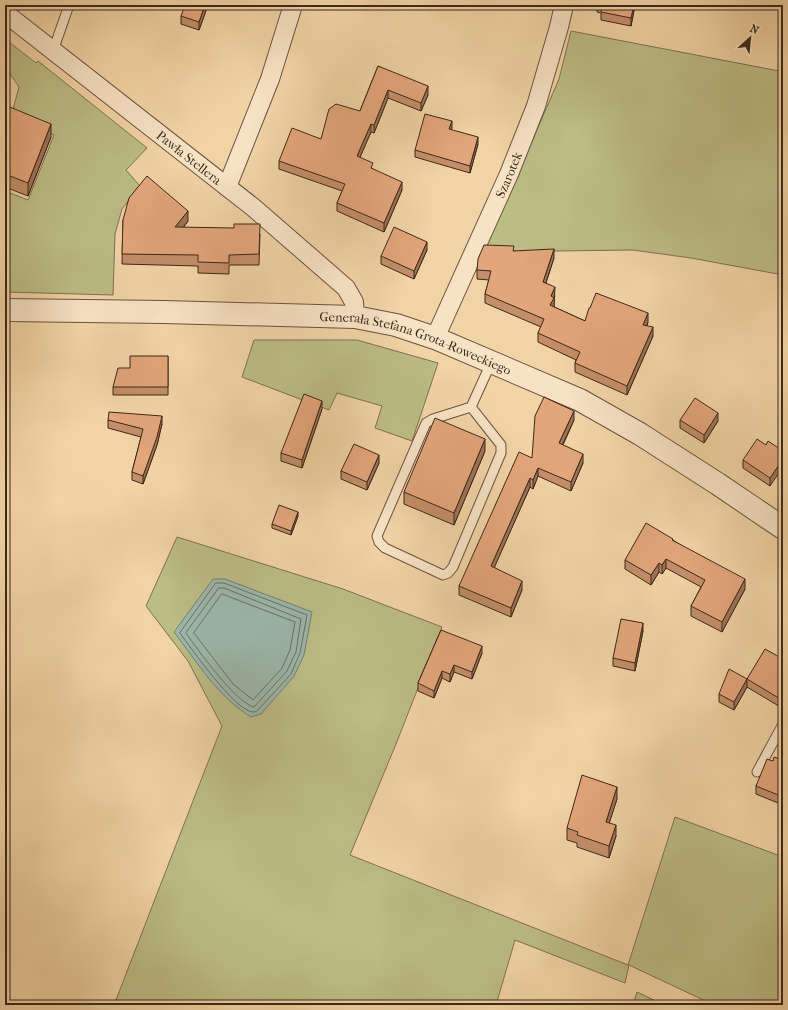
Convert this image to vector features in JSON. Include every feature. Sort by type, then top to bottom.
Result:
[{"type":"street","points":[[227,187],[270,79],[293,5]]},
{"type":"street","name":"Szarotek","points":[[435,338],[509,174],[536,106],[564,5]]},
{"type":"street","name":"Pawła Stellera","points":[[5,13],[254,208],[346,288],[354,302],[356,317]]},
{"type":"street","name":"Generała Stefana Grota-Roweckiego","points":[[5,310],[179,312],[356,317],[396,325],[435,338],[580,400],[627,427],[718,484],[783,528]]},
{"type":"lane","points":[[53,51],[69,5]]},
{"type":"lane","points":[[471,407],[501,445],[500,453],[453,567],[448,573],[443,575],[385,548],[378,542],[377,536],[426,423],[433,419],[471,407],[491,362]]},
{"type":"lane","points":[[756,772],[783,724]]},
{"type":"green space","points":[[571,31],[779,71],[783,60],[783,275],[691,258],[633,250],[480,252],[523,162],[559,79]]},
{"type":"green space","points":[[9,42],[36,63],[38,61],[147,148],[126,170],[140,186],[122,209],[115,234],[113,295],[5,292],[5,191],[28,200],[54,135],[11,117],[19,87],[8,71],[5,62]]},
{"type":"green space","points":[[254,340],[357,340],[438,363],[412,441],[375,428],[382,406],[337,393],[329,410],[242,377]]},
{"type":"green space","points":[[177,537],[343,589],[442,627],[350,855],[628,965],[675,817],[783,857],[783,1005],[714,1005],[629,965],[625,983],[515,940],[496,1005],[114,1005],[222,726],[188,661],[146,606]]},
{"type":"green space","points":[[637,992],[664,1005],[633,1005]]},
{"type":"water","points":[[213,579],[225,579],[312,612],[304,655],[294,676],[261,714],[251,717],[228,700],[200,667],[174,632]]},
{"type":"building","points":[[185,5],[205,5],[199,22],[181,16]]},
{"type":"building","points":[[602,5],[634,5],[631,18],[601,12]]},
{"type":"building","points":[[378,66],[428,86],[421,103],[388,90],[374,125],[371,124],[357,156],[373,163],[371,168],[402,182],[384,223],[337,203],[345,184],[279,161],[292,128],[321,139],[329,109],[336,104],[360,111]]},
{"type":"building","points":[[5,105],[51,124],[28,183],[5,174]]},
{"type":"building","points":[[425,114],[452,121],[449,129],[478,137],[470,166],[415,150]]},
{"type":"building","points":[[147,176],[188,211],[175,227],[234,228],[234,224],[260,224],[259,254],[229,255],[229,263],[198,262],[198,255],[122,254],[123,220],[129,198]]},
{"type":"building","points":[[394,227],[427,242],[414,271],[381,256]]},
{"type":"building","points":[[484,245],[514,246],[513,251],[554,249],[543,282],[555,287],[551,296],[554,298],[550,305],[585,321],[596,293],[648,313],[643,325],[653,327],[627,386],[575,363],[580,352],[538,333],[544,319],[485,294],[491,271],[477,270],[478,259]]},
{"type":"building","points":[[130,356],[168,356],[168,387],[113,387],[118,368],[130,368]]},
{"type":"building","points":[[304,394],[322,401],[302,460],[281,453]]},
{"type":"building","points":[[544,397],[574,411],[559,443],[583,454],[571,482],[538,468],[533,480],[530,478],[491,566],[522,581],[511,608],[459,586],[519,452],[532,458],[535,416]]},
{"type":"building","points":[[695,398],[718,413],[704,435],[680,420]]},
{"type":"building","points":[[109,412],[162,416],[157,437],[143,476],[132,472],[143,429],[108,420]]},
{"type":"building","points":[[435,418],[485,439],[454,513],[404,492]]},
{"type":"building","points":[[757,439],[766,445],[768,441],[783,451],[783,459],[770,478],[743,460]]},
{"type":"building","points":[[354,444],[379,455],[367,482],[341,471]]},
{"type":"building","points":[[279,505],[298,512],[291,531],[272,524]]},
{"type":"building","points":[[646,523],[673,539],[672,540],[745,579],[722,622],[691,606],[705,580],[666,559],[662,565],[659,563],[651,575],[625,560]]},
{"type":"building","points":[[621,619],[643,623],[635,663],[613,658]]},
{"type":"building","points":[[441,630],[482,646],[472,672],[454,665],[450,674],[442,671],[434,691],[418,683]]},
{"type":"building","points":[[765,649],[783,659],[782,700],[747,679]]},
{"type":"building","points":[[729,669],[747,679],[734,702],[719,694]]},
{"type":"building","points":[[774,757],[783,760],[783,797],[756,786],[767,759],[773,761]]},
{"type":"building","points":[[582,775],[617,787],[606,822],[616,825],[609,846],[577,835],[578,832],[567,828]]}]
